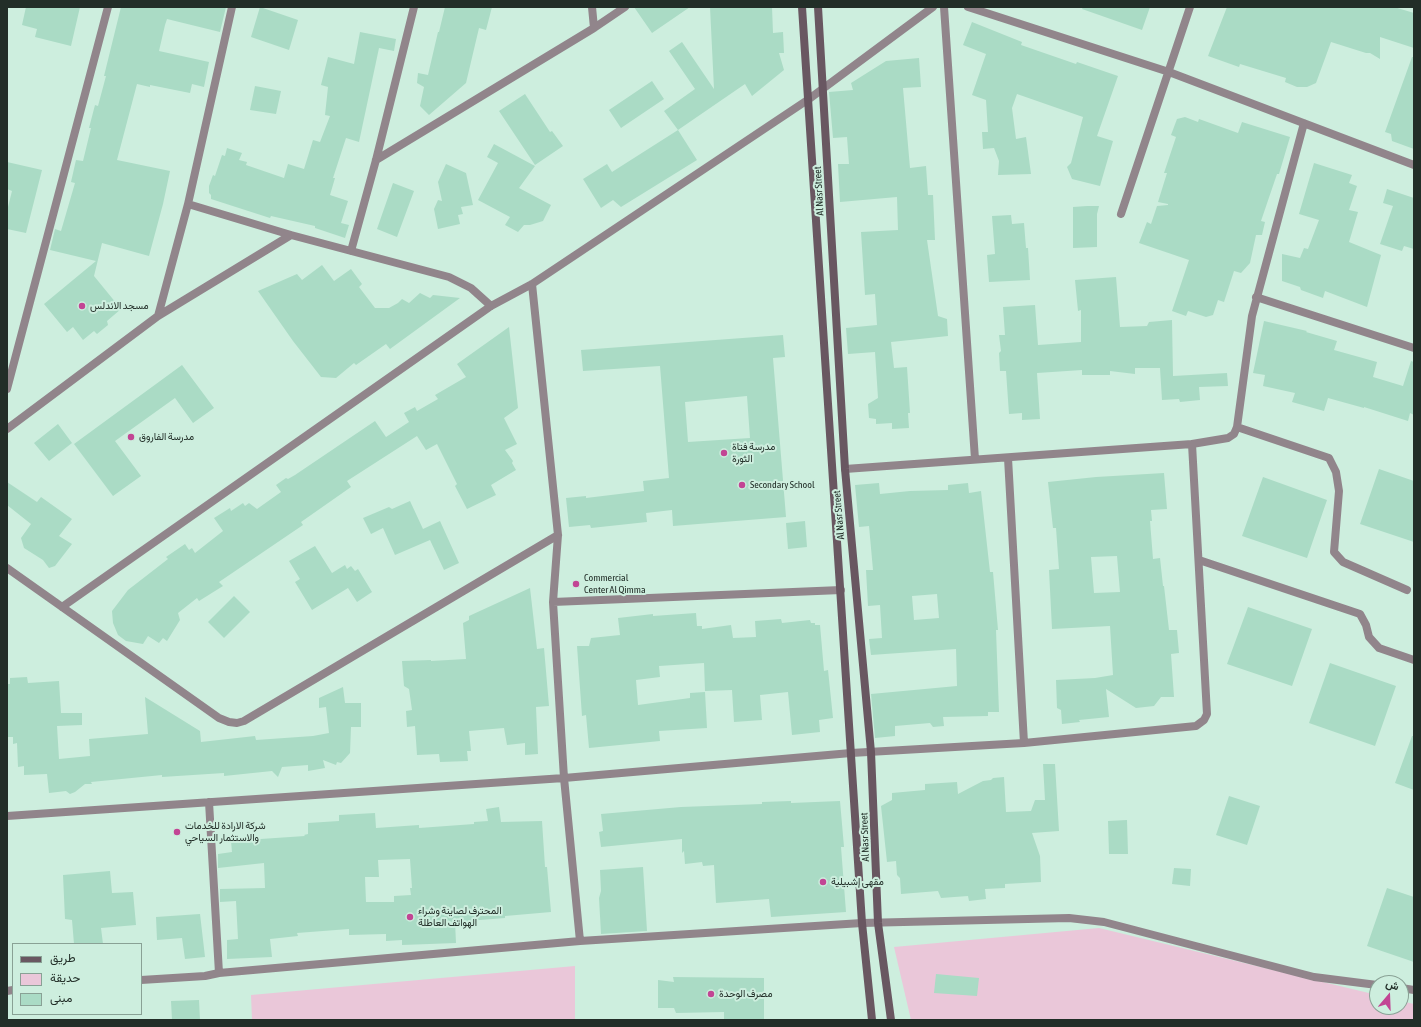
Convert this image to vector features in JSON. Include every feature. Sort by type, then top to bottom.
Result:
[{"type":"street","points":[[7,389],[108,7]]},
{"type":"street","points":[[158,316],[188,204],[232,7]]},
{"type":"street","points":[[351,251],[376,160],[414,7]]},
{"type":"street","points":[[592,7],[594,28]]},
{"type":"street","points":[[376,160],[594,28],[625,7]]},
{"type":"street","name":"Al Nasr Street","points":[[802,7],[862,923],[872,1020]]},
{"type":"street","name":"Al Nasr Street","points":[[818,7],[845,469],[871,752],[878,923],[891,1020]]},
{"type":"street","points":[[62,607],[491,306],[532,284],[809,99],[933,7]]},
{"type":"street","points":[[944,7],[975,459]]},
{"type":"street","points":[[968,7],[1169,72],[1414,165]]},
{"type":"street","points":[[1121,214],[1190,7]]},
{"type":"street","points":[[845,469],[1192,444],[1228,438],[1234,434],[1237,427],[1252,316],[1256,297],[1304,123]]},
{"type":"street","points":[[188,204],[290,235],[449,277],[471,288],[491,306]]},
{"type":"street","points":[[7,429],[158,316],[290,235]]},
{"type":"street","points":[[532,284],[558,535],[553,602],[564,778],[580,942]]},
{"type":"street","points":[[1256,297],[1414,348]]},
{"type":"street","points":[[1237,427],[1329,458],[1336,472],[1339,491],[1334,552],[1343,562],[1407,590]]},
{"type":"street","points":[[7,816],[564,778],[851,753],[1024,743],[1196,726],[1201,724],[1207,714],[1192,444]]},
{"type":"street","points":[[1008,458],[1024,743]]},
{"type":"street","points":[[7,568],[219,718],[236,723],[244,721],[558,535]]},
{"type":"street","points":[[1199,560],[1360,614],[1366,625],[1369,637],[1379,648],[1414,660]]},
{"type":"street","points":[[553,602],[841,590]]},
{"type":"street","points":[[209,802],[219,973]]},
{"type":"street","points":[[142,980],[205,976],[219,973],[580,942],[862,923],[1069,918],[1104,922],[1314,977],[1369,984]]},
{"type":"green space","points":[[1099,928],[1369,993],[1369,1015],[1409,1015],[1409,1003],[1414,1004],[1414,1020],[911,1020],[894,947]]},
{"type":"green space","points":[[575,966],[575,1020],[252,1020],[251,995]]},
{"type":"building","points":[[26,7],[80,7],[71,46],[35,37],[37,29],[22,25]]},
{"type":"building","points":[[121,7],[226,7],[220,32],[167,19],[165,25],[159,51],[209,62],[204,87],[192,84],[190,93],[137,84],[117,160],[170,171],[149,256],[102,243],[94,276],[121,309],[107,321],[108,325],[97,334],[94,331],[83,340],[73,327],[67,332],[44,304],[96,261],[50,250],[55,229],[61,231],[75,183],[71,182],[76,160],[83,161],[91,128],[89,128],[95,105],[98,106],[106,76],[104,76]]},
{"type":"building","points":[[260,7],[298,20],[289,50],[251,37]]},
{"type":"building","points":[[445,7],[492,7],[486,30],[479,28],[466,83],[429,115],[420,106],[424,87],[417,83],[418,73],[428,75]]},
{"type":"building","points":[[634,7],[690,7],[652,33]]},
{"type":"building","points":[[710,7],[772,7],[773,33],[783,32],[784,53],[779,53],[784,70],[752,96],[745,84],[678,130],[664,111],[695,89],[669,51],[682,42],[714,89]]},
{"type":"building","points":[[1083,7],[1150,7],[1142,30],[1082,9]]},
{"type":"building","points":[[1227,7],[1394,7],[1414,13],[1414,48],[1380,37],[1380,59],[1370,53],[1331,42],[1316,83],[1307,87],[1297,87],[1285,82],[1286,78],[1240,64],[1239,67],[1208,56]]},
{"type":"building","points":[[972,22],[1022,42],[1021,45],[1076,64],[1077,62],[1118,76],[1097,136],[1113,141],[1100,186],[1072,179],[1067,167],[1071,163],[1083,117],[1017,94],[1012,108],[1016,139],[1026,137],[1031,174],[998,175],[999,161],[994,148],[983,149],[982,132],[988,132],[986,100],[972,95],[986,54],[963,45]]},
{"type":"building","points":[[360,32],[396,39],[394,51],[379,48],[359,142],[346,138],[333,178],[335,178],[330,195],[348,201],[341,223],[349,225],[345,238],[315,228],[315,226],[271,216],[270,218],[211,199],[209,186],[213,175],[215,176],[222,155],[225,156],[227,148],[242,153],[239,160],[247,162],[246,165],[284,178],[288,164],[304,169],[313,140],[320,142],[330,116],[325,115],[328,87],[321,85],[328,57],[354,64]]},
{"type":"building","points":[[1412,57],[1414,57],[1414,149],[1392,141],[1391,134],[1385,132]]},
{"type":"building","points":[[919,58],[921,87],[903,88],[910,168],[926,166],[928,195],[933,195],[935,240],[927,240],[938,316],[947,319],[948,336],[891,342],[894,368],[907,367],[910,413],[908,413],[909,428],[892,429],[892,423],[876,424],[876,419],[869,418],[868,404],[878,398],[875,352],[848,354],[846,328],[877,325],[875,294],[865,295],[861,232],[898,230],[897,197],[840,202],[838,164],[849,164],[847,137],[833,138],[829,92],[853,90],[851,83],[886,61]]},
{"type":"building","points":[[652,81],[664,99],[621,128],[609,110]]},
{"type":"building","points":[[255,86],[281,91],[276,114],[250,110]]},
{"type":"building","points":[[525,94],[550,132],[552,131],[563,146],[535,165],[499,111]]},
{"type":"building","points":[[1185,117],[1198,122],[1199,119],[1238,133],[1242,122],[1290,137],[1279,174],[1277,174],[1261,221],[1265,222],[1262,235],[1256,235],[1250,263],[1241,273],[1234,271],[1224,302],[1218,300],[1213,315],[1206,317],[1188,311],[1186,316],[1172,311],[1189,260],[1139,243],[1147,222],[1151,224],[1157,206],[1168,205],[1158,202],[1167,173],[1164,173],[1176,137],[1171,135],[1177,119]]},
{"type":"building","points":[[678,130],[697,160],[621,207],[613,200],[601,208],[583,179],[607,164],[612,172]]},
{"type":"building","points":[[494,144],[535,166],[519,188],[551,205],[543,221],[530,225],[524,225],[518,232],[505,225],[510,217],[478,200],[498,163],[487,157]]},
{"type":"building","points":[[7,162],[42,170],[26,233],[7,229],[7,211],[12,191],[7,189]]},
{"type":"building","points":[[1314,163],[1352,175],[1349,183],[1357,186],[1349,210],[1358,212],[1349,242],[1381,255],[1367,307],[1325,291],[1323,298],[1301,290],[1300,287],[1282,281],[1282,254],[1300,258],[1304,248],[1308,249],[1319,220],[1299,214]]},
{"type":"building","points":[[446,164],[466,173],[473,205],[461,207],[463,214],[458,215],[460,224],[438,229],[434,209],[438,200],[442,201],[438,182]]},
{"type":"building","points":[[393,183],[414,191],[397,237],[377,229]]},
{"type":"building","points":[[1387,189],[1414,198],[1414,249],[1404,246],[1402,251],[1380,244],[1393,206],[1383,203]]},
{"type":"building","points":[[1099,206],[1097,214],[1097,247],[1073,248],[1073,207]]},
{"type":"building","points":[[1011,215],[1012,224],[1024,223],[1026,248],[1028,248],[1030,280],[989,282],[987,255],[995,254],[992,216]]},
{"type":"building","points":[[322,265],[334,281],[351,269],[362,284],[359,287],[375,308],[389,308],[402,299],[409,303],[420,293],[430,298],[433,295],[460,298],[390,349],[386,344],[356,365],[354,363],[336,378],[321,377],[293,341],[258,291],[297,274],[302,280]]},
{"type":"building","points":[[1116,277],[1120,327],[1147,326],[1149,322],[1172,320],[1173,376],[1227,373],[1228,386],[1199,387],[1200,400],[1180,402],[1179,399],[1162,400],[1160,368],[1135,368],[1135,374],[1110,371],[1110,375],[1082,375],[1082,370],[1037,373],[1040,419],[1022,420],[1022,413],[1009,414],[1006,371],[1000,371],[999,353],[1001,351],[999,335],[1005,335],[1003,307],[1035,305],[1038,345],[1081,342],[1081,310],[1078,311],[1075,280]]},
{"type":"building","points":[[1264,321],[1307,331],[1306,332],[1337,341],[1334,350],[1377,362],[1373,377],[1403,386],[1411,361],[1414,362],[1414,415],[1410,413],[1408,421],[1364,407],[1328,398],[1324,411],[1292,402],[1295,393],[1263,386],[1265,375],[1253,373]]},
{"type":"building","points":[[509,327],[518,408],[504,418],[517,444],[505,450],[513,461],[512,463],[516,470],[491,485],[496,495],[467,509],[455,486],[457,484],[437,444],[426,450],[417,436],[347,481],[351,487],[301,522],[303,525],[219,582],[223,586],[199,601],[197,598],[178,613],[180,620],[167,641],[163,638],[159,643],[148,636],[143,644],[126,641],[118,635],[113,623],[112,611],[128,590],[168,559],[166,557],[185,544],[189,550],[192,548],[195,553],[223,531],[214,518],[230,508],[231,511],[243,503],[245,506],[249,503],[257,509],[281,492],[276,485],[286,478],[288,479],[295,475],[375,421],[386,437],[409,422],[404,413],[415,407],[417,411],[438,399],[435,395],[466,377],[457,364]]},
{"type":"building","points":[[783,335],[785,357],[773,358],[786,517],[673,526],[672,510],[646,513],[647,522],[591,528],[590,525],[569,527],[566,498],[586,496],[586,498],[644,491],[643,481],[669,478],[660,366],[583,371],[581,350]],"holes":[[[747,396],[750,438],[688,442],[685,402]]]},
{"type":"building","name":"مدرسة الفاروق","points":[[182,365],[214,408],[193,423],[175,398],[115,441],[141,476],[113,496],[74,444]]},
{"type":"building","points":[[58,424],[72,443],[49,461],[34,443]]},
{"type":"building","points":[[1379,469],[1414,481],[1414,542],[1360,524]]},
{"type":"building","points":[[1164,473],[1167,509],[1151,510],[1152,521],[1150,521],[1153,559],[1160,558],[1169,630],[1177,630],[1179,653],[1171,654],[1174,697],[1161,697],[1154,706],[1136,708],[1106,689],[1109,717],[1079,720],[1080,722],[1062,724],[1061,710],[1057,708],[1056,680],[1095,678],[1113,675],[1110,626],[1052,629],[1049,570],[1059,569],[1056,528],[1053,528],[1048,482],[1096,477]],"holes":[[[1117,556],[1120,592],[1094,593],[1091,557]]]},
{"type":"building","points":[[1263,477],[1327,500],[1307,558],[1242,536]]},
{"type":"building","points":[[7,482],[37,502],[41,497],[72,519],[59,536],[72,544],[55,566],[49,568],[43,560],[24,548],[21,538],[31,524],[7,505]]},
{"type":"building","points":[[879,483],[880,494],[910,491],[948,490],[948,485],[968,483],[969,493],[981,491],[990,572],[993,572],[998,630],[996,630],[999,712],[988,712],[988,716],[943,717],[944,726],[933,727],[930,723],[895,726],[895,736],[875,738],[871,694],[957,686],[956,649],[871,655],[869,639],[882,638],[880,605],[868,606],[866,570],[873,570],[869,526],[859,527],[855,485]],"holes":[[[937,594],[939,618],[914,620],[912,596]]]},
{"type":"building","points":[[410,501],[423,529],[440,521],[459,563],[444,570],[430,540],[395,555],[383,528],[371,534],[363,518],[389,507],[392,509]]},
{"type":"building","points":[[805,521],[807,547],[788,549],[786,523]]},
{"type":"building","points":[[315,546],[332,573],[345,565],[347,569],[351,566],[355,571],[358,569],[372,592],[357,602],[348,588],[312,610],[295,582],[300,579],[289,561]]},
{"type":"building","points":[[530,588],[537,649],[544,648],[549,706],[536,707],[538,754],[525,755],[525,743],[507,745],[504,728],[469,731],[471,751],[467,751],[468,761],[440,762],[439,754],[417,755],[415,726],[407,727],[406,711],[412,710],[409,689],[404,686],[402,661],[466,659],[463,623],[469,620],[469,616]]},
{"type":"building","points":[[234,596],[250,612],[224,638],[208,622]]},
{"type":"building","points":[[1248,607],[1312,629],[1292,686],[1227,664]]},
{"type":"building","points":[[696,613],[697,626],[702,626],[702,629],[731,625],[733,638],[756,637],[755,621],[781,619],[782,623],[810,620],[811,623],[815,623],[815,625],[820,625],[824,671],[828,670],[833,718],[819,720],[820,732],[792,735],[788,692],[760,695],[762,720],[734,722],[732,690],[705,691],[704,663],[659,666],[660,677],[636,680],[638,705],[690,698],[690,693],[705,692],[707,728],[659,731],[660,741],[589,748],[586,715],[582,716],[577,646],[589,646],[591,638],[620,635],[618,618],[653,614],[653,616]]},
{"type":"building","points":[[1330,663],[1396,686],[1375,746],[1309,723]]},
{"type":"building","points":[[27,677],[28,683],[59,681],[61,713],[82,713],[82,725],[57,726],[59,759],[90,756],[89,739],[148,734],[145,697],[200,731],[201,742],[255,736],[256,740],[313,736],[329,733],[326,707],[319,708],[319,698],[343,687],[345,703],[361,703],[361,727],[351,727],[350,753],[341,763],[337,762],[336,765],[323,760],[325,768],[308,771],[308,765],[282,767],[278,777],[272,771],[224,776],[224,773],[162,777],[162,775],[91,782],[92,784],[85,784],[70,794],[66,791],[49,793],[47,774],[24,775],[24,766],[18,767],[17,743],[13,744],[13,737],[7,737],[7,684],[10,684],[10,678]]},
{"type":"building","points":[[1412,736],[1414,736],[1414,790],[1395,783]]},
{"type":"building","points":[[1043,764],[1055,764],[1059,831],[1032,833],[1040,856],[1041,882],[1005,884],[1005,888],[985,889],[986,899],[969,901],[968,896],[941,898],[938,891],[901,894],[900,878],[897,875],[896,861],[887,862],[881,806],[892,800],[892,793],[925,790],[925,784],[957,782],[958,794],[983,781],[1004,777],[1006,812],[1031,811],[1035,800],[1045,800]]},
{"type":"building","points":[[1229,796],[1260,806],[1247,845],[1216,835]]},
{"type":"building","points":[[791,801],[791,803],[840,801],[844,847],[841,847],[846,912],[771,917],[769,899],[716,903],[714,865],[703,866],[702,862],[685,864],[684,851],[682,853],[682,839],[601,847],[599,832],[603,831],[601,814],[681,807],[762,804],[762,802]]},
{"type":"building","points":[[499,807],[501,822],[542,821],[545,867],[547,867],[551,912],[505,916],[505,918],[455,922],[456,943],[402,945],[402,940],[386,941],[386,934],[349,935],[349,929],[297,933],[298,936],[270,939],[272,957],[227,959],[227,940],[238,939],[236,901],[220,902],[220,889],[265,888],[264,863],[218,868],[218,854],[232,852],[231,841],[305,836],[304,835],[308,834],[308,823],[339,821],[339,815],[375,813],[376,828],[419,825],[419,828],[474,824],[474,822],[488,821],[486,809]],"holes":[[[410,859],[412,888],[410,888],[411,895],[394,896],[394,902],[366,902],[365,877],[379,877],[378,860]]]},
{"type":"building","points":[[1127,820],[1128,854],[1109,854],[1108,821]]},
{"type":"building","points":[[643,867],[647,931],[601,934],[599,898],[601,891],[600,870]]},
{"type":"building","points":[[1174,868],[1191,869],[1190,886],[1172,884]]},
{"type":"building","points":[[110,871],[112,893],[133,892],[136,925],[101,928],[103,943],[74,943],[72,920],[65,919],[63,875]]},
{"type":"building","points":[[1387,888],[1414,897],[1414,962],[1367,946]]},
{"type":"building","points":[[200,914],[205,957],[185,959],[182,938],[157,940],[156,917]]},
{"type":"building","points":[[936,974],[979,978],[977,996],[934,993]]},
{"type":"building","name":"مصرف الوحدة","points":[[673,977],[764,978],[764,1020],[724,1020],[724,1012],[676,1013],[674,1008],[658,1008],[658,980],[674,982]]},
{"type":"building","points":[[199,1000],[200,1020],[172,1020],[171,1001]]},
{"type":"place","name":"مسجد الاندلس","points":[[82,306]]},
{"type":"place","name":"مدرسة الفاروق","points":[[131,437]]},
{"type":"place","name":"مدرسة فتاة الثورة","points":[[724,453]]},
{"type":"place","name":"Secondary School","points":[[742,485]]},
{"type":"place","name":"Commercial Center Al Qimma","points":[[576,584]]},
{"type":"place","name":"شركة الارادة للخدمات والاستثمار السياحي","points":[[177,832]]},
{"type":"place","name":"مقهى إشبيلية","points":[[823,882]]},
{"type":"place","name":"المحترف لصاينة وشراء الهواتف العاطلة","points":[[410,917]]},
{"type":"place","name":"مصرف الوحدة","points":[[711,994]]}]
